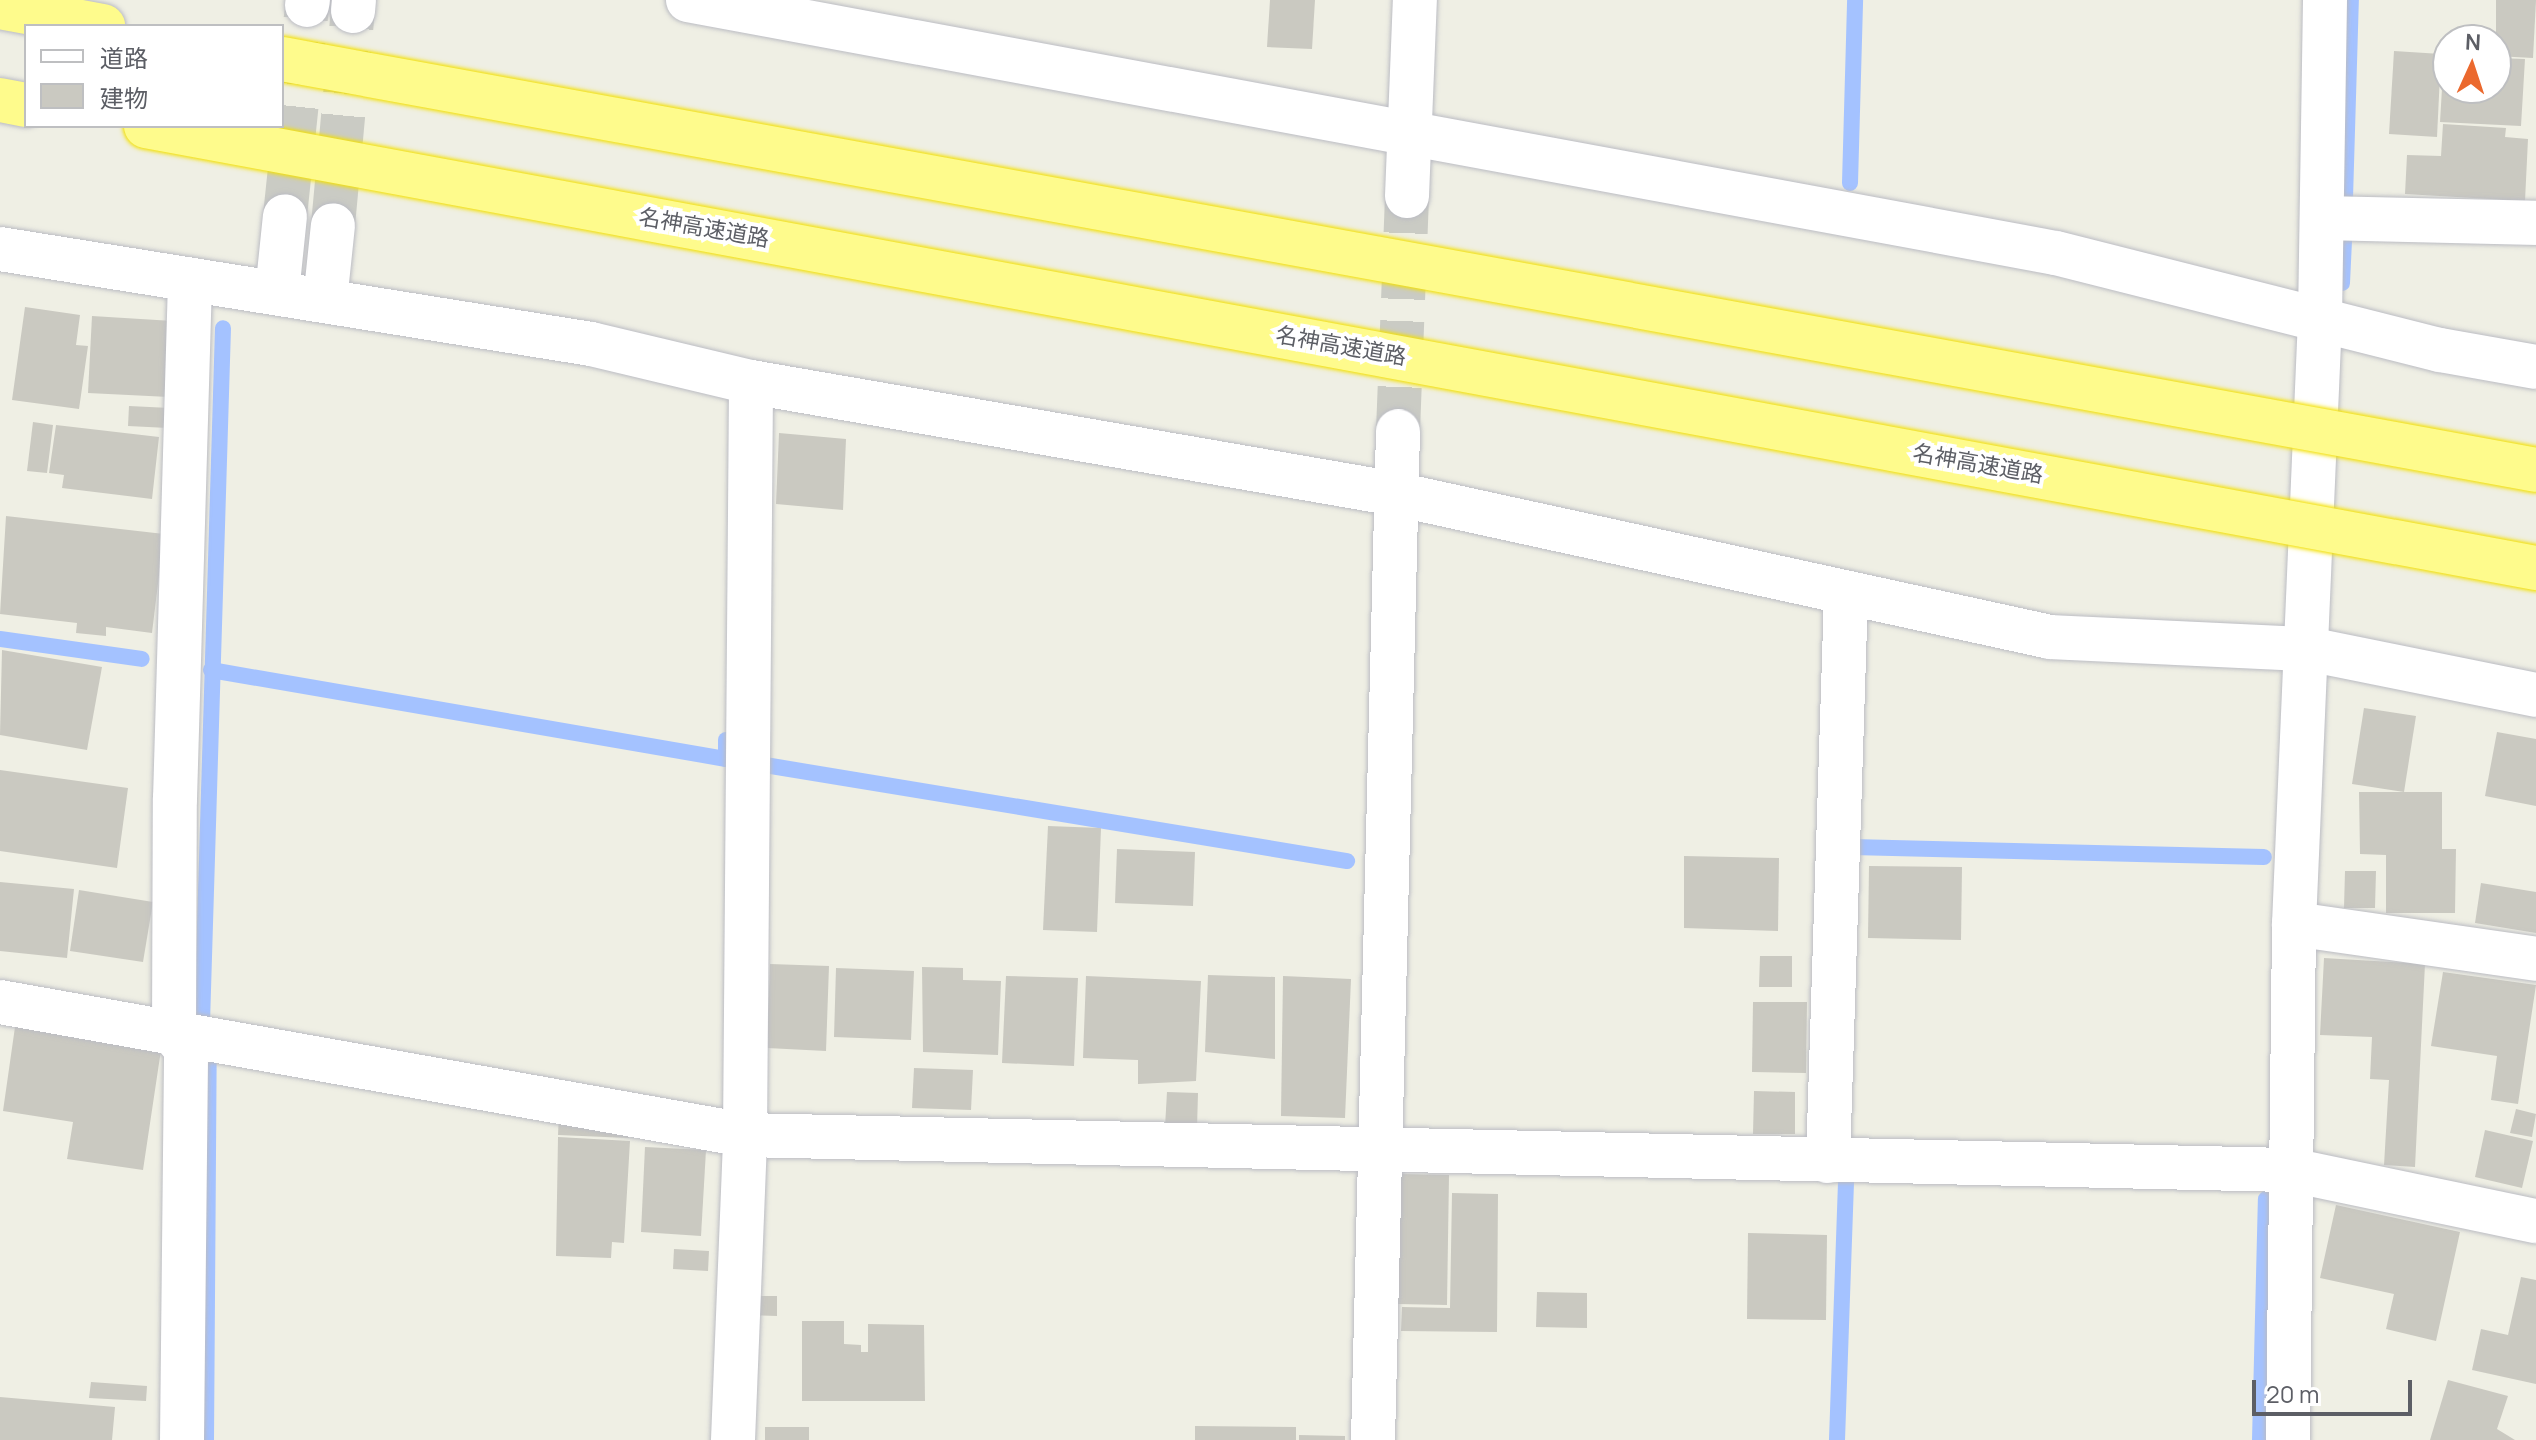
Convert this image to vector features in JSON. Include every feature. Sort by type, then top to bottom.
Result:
[{"type":"highway","points":[[0,7],[92,24]]},
{"type":"highway","points":[[284,59],[2536,470]]},
{"type":"highway","points":[[0,100],[24,105]]},
{"type":"highway","name":"名神高速道路","points":[[157,128],[2536,568]]},
{"type":"street","points":[[688,0],[1410,136],[2056,253],[2536,367]]},
{"type":"street","points":[[1407,196],[1415,0]]},
{"type":"street","points":[[2288,1440],[2294,924],[2320,318],[2325,0]]},
{"type":"street","points":[[277,293],[285,216]]},
{"type":"street","points":[[2322,218],[2536,223]]},
{"type":"street","points":[[325,301],[333,225]]},
{"type":"street","points":[[0,249],[591,344],[751,382],[1396,494],[2050,637],[2308,649],[2536,695]]},
{"type":"street","points":[[182,1440],[186,1049],[174,1034],[190,280]]},
{"type":"street","points":[[733,1440],[745,1135],[751,382]]},
{"type":"street","points":[[1373,1440],[1384,1148],[1398,431]]},
{"type":"street","points":[[1828,1161],[1846,593]]},
{"type":"street","points":[[2294,924],[2536,959]]},
{"type":"street","points":[[0,1002],[745,1135],[2291,1170],[2536,1221]]},
{"type":"building","points":[[1270,0],[1315,0],[1312,49],[1267,47]]},
{"type":"building","points":[[2496,0],[2536,0],[2533,58],[2512,57],[2512,24],[2496,24]]},
{"type":"building","points":[[2394,51],[2432,53],[2432,104],[2439,104],[2437,137],[2389,134]]},
{"type":"building","points":[[2512,59],[2525,59],[2521,126],[2440,122],[2441,104],[2512,104]]},
{"type":"building","points":[[2443,124],[2506,128],[2505,137],[2528,139],[2525,201],[2405,194],[2407,155],[2441,156]]},
{"type":"building","points":[[25,307],[80,315],[76,345],[88,346],[79,409],[12,400]]},
{"type":"building","points":[[92,316],[173,321],[169,397],[88,393]]},
{"type":"building","points":[[129,406],[170,408],[168,428],[128,426]]},
{"type":"building","points":[[33,422],[53,425],[47,473],[27,471]]},
{"type":"building","points":[[56,425],[159,437],[152,499],[62,488],[64,475],[49,473]]},
{"type":"building","points":[[779,433],[846,439],[843,510],[776,504]]},
{"type":"building","points":[[6,516],[164,534],[152,633],[106,627],[106,636],[76,633],[77,623],[0,614]]},
{"type":"building","points":[[2,650],[102,667],[87,750],[0,735]]},
{"type":"building","points":[[2364,708],[2416,716],[2404,792],[2352,784]]},
{"type":"building","points":[[2497,732],[2536,739],[2536,806],[2485,796]]},
{"type":"building","points":[[0,770],[128,788],[117,868],[0,851]]},
{"type":"building","points":[[2359,792],[2442,792],[2442,849],[2456,849],[2455,913],[2386,913],[2386,855],[2360,854]]},
{"type":"building","points":[[1048,826],[1101,828],[1097,932],[1043,930]]},
{"type":"building","points":[[1117,849],[1195,852],[1193,906],[1115,903]]},
{"type":"building","points":[[1684,856],[1779,858],[1778,931],[1684,928]]},
{"type":"building","points":[[1869,866],[1962,867],[1961,940],[1868,938]]},
{"type":"building","points":[[2345,871],[2376,871],[2375,908],[2344,908]]},
{"type":"building","points":[[0,882],[74,889],[67,958],[0,951]]},
{"type":"building","points":[[2481,883],[2536,892],[2536,933],[2475,923]]},
{"type":"building","points":[[79,890],[153,902],[143,962],[70,951]]},
{"type":"building","points":[[1760,956],[1792,956],[1792,987],[1759,987]]},
{"type":"building","points":[[2324,958],[2425,964],[2415,1167],[2384,1165],[2389,1080],[2370,1079],[2372,1037],[2320,1035]]},
{"type":"building","points":[[770,964],[829,966],[826,1051],[767,1048]]},
{"type":"building","points":[[922,967],[963,968],[963,980],[1001,981],[998,1055],[923,1052]]},
{"type":"building","points":[[836,968],[914,971],[911,1040],[834,1037]]},
{"type":"building","points":[[2443,972],[2536,985],[2518,1104],[2491,1100],[2497,1056],[2431,1046]]},
{"type":"building","points":[[1208,975],[1275,977],[1275,1059],[1205,1052]]},
{"type":"building","points":[[1006,976],[1078,978],[1074,1066],[1002,1063]]},
{"type":"building","points":[[1086,976],[1201,981],[1196,1081],[1138,1084],[1138,1060],[1083,1058]]},
{"type":"building","points":[[1283,976],[1351,979],[1345,1118],[1281,1116]]},
{"type":"building","points":[[1753,1002],[1807,1002],[1806,1073],[1752,1072]]},
{"type":"building","points":[[15,1027],[161,1050],[143,1170],[67,1159],[73,1122],[3,1111]]},
{"type":"building","points":[[914,1068],[973,1070],[971,1110],[912,1108]]},
{"type":"building","points":[[1754,1091],[1795,1092],[1795,1134],[1753,1134]]},
{"type":"building","points":[[1167,1092],[1198,1093],[1197,1128],[1165,1127]]},
{"type":"building","points":[[2516,1109],[2536,1114],[2532,1137],[2510,1133]]},
{"type":"building","points":[[559,1114],[629,1131],[629,1138],[558,1135]]},
{"type":"building","points":[[2485,1130],[2533,1141],[2522,1188],[2475,1177]]},
{"type":"building","points":[[558,1137],[630,1141],[624,1243],[612,1242],[611,1258],[556,1256]]},
{"type":"building","points":[[645,1147],[706,1150],[701,1236],[641,1232]]},
{"type":"building","points":[[1399,1174],[1449,1175],[1447,1305],[1398,1304]]},
{"type":"building","points":[[1452,1193],[1498,1194],[1497,1332],[1401,1331],[1402,1307],[1450,1308]]},
{"type":"building","points":[[2336,1205],[2460,1232],[2436,1341],[2386,1329],[2394,1294],[2320,1278]]},
{"type":"building","points":[[1748,1233],[1827,1235],[1826,1320],[1747,1319]]},
{"type":"building","points":[[674,1249],[709,1251],[708,1271],[673,1269]]},
{"type":"building","points":[[2521,1277],[2536,1280],[2536,1384],[2472,1370],[2481,1329],[2508,1335]]},
{"type":"building","points":[[1537,1292],[1587,1293],[1587,1328],[1536,1327]]},
{"type":"building","points":[[743,1296],[777,1296],[777,1316],[743,1315]]},
{"type":"building","points":[[802,1321],[844,1321],[844,1344],[861,1345],[861,1352],[868,1352],[868,1324],[924,1325],[925,1401],[802,1401]]},
{"type":"building","points":[[2448,1380],[2508,1396],[2497,1429],[2515,1440],[2430,1440]]},
{"type":"building","points":[[91,1382],[147,1386],[146,1401],[89,1398]]},
{"type":"building","points":[[0,1397],[115,1407],[112,1440],[0,1440]]},
{"type":"building","points":[[1195,1426],[1296,1427],[1296,1440],[1195,1440]]},
{"type":"building","points":[[765,1427],[809,1427],[809,1440],[765,1440]]},
{"type":"building","points":[[1299,1435],[1345,1436],[1345,1440],[1299,1440]]},
{"type":"waterway","points":[[1850,183],[1855,0]]},
{"type":"waterway","points":[[2345,198],[2351,0]]},
{"type":"waterway","points":[[2342,283],[2344,240]]},
{"type":"waterway","points":[[202,1023],[223,328]]},
{"type":"waterway","points":[[0,639],[142,659]]},
{"type":"waterway","points":[[211,670],[726,759],[726,740]]},
{"type":"waterway","points":[[765,765],[1347,861]]},
{"type":"waterway","points":[[1852,847],[2264,857]]},
{"type":"waterway","points":[[206,1440],[209,1057]]},
{"type":"waterway","points":[[1837,1440],[1846,1179]]},
{"type":"waterway","points":[[2260,1440],[2266,1199]]},
{"type":"tunnel","points":[[285,216],[307,5]]},
{"type":"tunnel","points":[[333,225],[353,11]]},
{"type":"tunnel","points":[[1398,431],[1407,196]]}]
